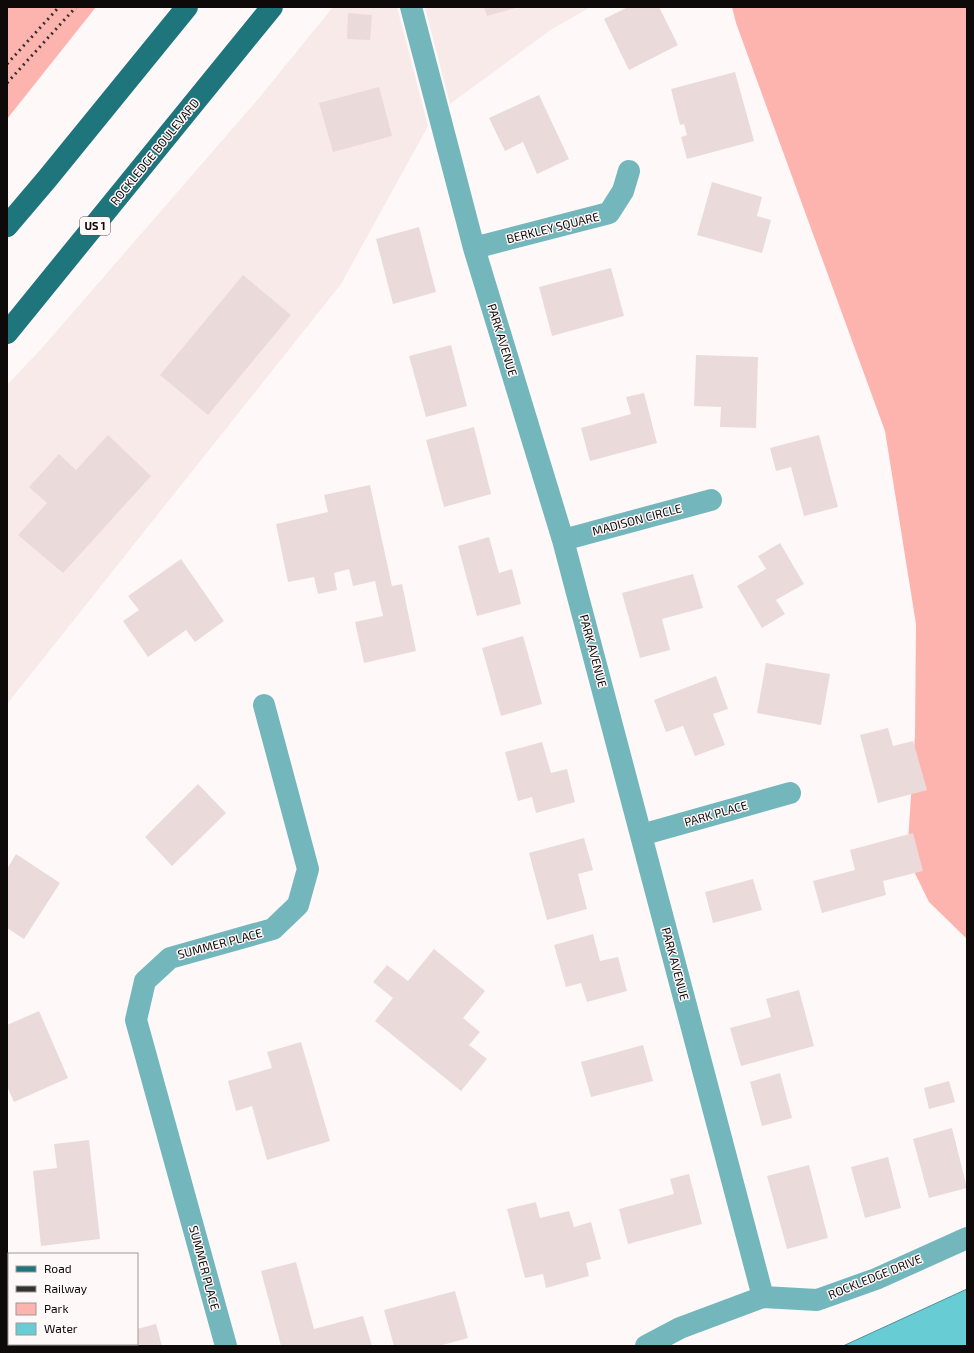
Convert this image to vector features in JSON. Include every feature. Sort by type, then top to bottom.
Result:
[{"type":"main road","points":[[7,226],[187,7]]},
{"type":"main road","name":"ROCKLEDGE BOULEVARD","points":[[7,333],[272,7]]},
{"type":"street","name":"PARK AVENUE","points":[[411,7],[474,248],[563,540],[763,1297]]},
{"type":"street","name":"BERKLEY SQUARE","points":[[474,248],[609,213],[624,191],[629,171]]},
{"type":"street","name":"MADISON CIRCLE","points":[[563,540],[712,500]]},
{"type":"street","name":"SUMMER PLACE","points":[[226,1346],[136,1020],[145,981],[170,958],[274,929],[298,905],[308,869],[264,705]]},
{"type":"street","name":"PARK PLACE","points":[[641,835],[790,793]]},
{"type":"street","name":"ROCKLEDGE DRIVE","points":[[646,1346],[680,1328],[763,1297],[817,1300],[876,1279],[967,1238]]},
{"type":"shaded area","points":[[333,7],[397,7],[428,126],[341,284],[7,704],[7,385],[42,348],[259,98]]},
{"type":"shaded area","points":[[425,7],[591,7],[552,29],[450,104]]},
{"type":"green space","points":[[7,7],[96,7],[7,119]]},
{"type":"green space","points":[[732,7],[967,7],[967,939],[929,902],[907,857],[915,735],[916,624],[885,431],[736,23]]},
{"type":"water","points":[[967,1289],[967,1346],[843,1346]]},
{"type":"building","points":[[484,7],[519,7],[487,16]]},
{"type":"building","points":[[628,7],[659,7],[678,45],[629,70],[604,19]]},
{"type":"building","points":[[348,13],[372,15],[370,40],[347,39]]},
{"type":"building","points":[[735,72],[754,141],[687,159],[681,137],[687,135],[684,124],[680,125],[671,89]]},
{"type":"building","points":[[379,87],[392,136],[333,152],[319,103]]},
{"type":"building","points":[[539,95],[569,159],[537,174],[523,142],[505,151],[489,118]]},
{"type":"building","points":[[712,182],[762,197],[757,216],[771,220],[762,253],[697,235]]},
{"type":"building","points":[[419,227],[436,292],[393,304],[376,239]]},
{"type":"building","points":[[611,268],[624,316],[552,336],[539,287]]},
{"type":"building","points":[[243,275],[291,315],[208,415],[160,375]]},
{"type":"building","points":[[451,345],[467,406],[426,417],[409,356]]},
{"type":"building","points":[[696,355],[758,357],[756,428],[720,427],[721,407],[694,406]]},
{"type":"building","points":[[644,393],[657,443],[590,461],[581,428],[631,414],[626,397]]},
{"type":"building","points":[[474,427],[491,494],[444,507],[426,440]]},
{"type":"building","points":[[108,435],[151,476],[63,573],[18,535],[47,503],[29,487],[59,454],[76,470]]},
{"type":"building","points":[[819,435],[838,507],[804,516],[791,467],[776,471],[770,448]]},
{"type":"building","points":[[370,485],[392,586],[402,584],[416,651],[364,663],[355,622],[383,616],[375,581],[353,586],[349,569],[334,573],[337,590],[318,594],[314,577],[288,582],[276,524],[328,512],[324,495]]},
{"type":"building","points":[[489,537],[499,573],[512,569],[521,604],[477,616],[458,546]]},
{"type":"building","points":[[780,543],[804,584],[776,600],[785,614],[762,628],[737,586],[766,569],[758,556]]},
{"type":"building","points":[[181,559],[224,621],[195,642],[186,630],[148,657],[123,621],[139,610],[128,596]]},
{"type":"building","points":[[693,574],[703,608],[662,619],[670,650],[640,658],[622,593]]},
{"type":"building","points":[[523,636],[542,704],[501,716],[482,648]]},
{"type":"building","points":[[766,663],[830,674],[821,725],[757,713]]},
{"type":"building","points":[[716,676],[728,709],[713,714],[725,745],[695,756],[683,726],[666,732],[654,700]]},
{"type":"building","points":[[888,728],[893,746],[913,741],[927,790],[878,803],[860,735]]},
{"type":"building","points":[[542,742],[551,773],[567,769],[575,802],[536,813],[532,797],[518,801],[505,752]]},
{"type":"building","points":[[198,784],[226,813],[172,866],[145,837]]},
{"type":"building","points":[[913,833],[923,871],[883,881],[886,895],[822,913],[813,881],[855,870],[850,850]]},
{"type":"building","points":[[584,838],[593,870],[578,874],[587,909],[547,920],[529,853]]},
{"type":"building","points":[[16,854],[60,883],[24,939],[7,928],[7,869]]},
{"type":"building","points":[[753,879],[762,910],[713,923],[705,892]]},
{"type":"building","points":[[593,934],[600,961],[618,957],[627,991],[587,1002],[581,983],[566,987],[554,945]]},
{"type":"building","points":[[434,949],[485,991],[463,1018],[480,1032],[469,1045],[487,1059],[461,1091],[375,1021],[393,998],[373,982],[387,965],[408,981]]},
{"type":"building","points":[[799,990],[814,1046],[741,1066],[730,1028],[771,1017],[766,999]]},
{"type":"building","points":[[39,1011],[68,1078],[14,1102],[7,1086],[7,1025]]},
{"type":"building","points":[[301,1042],[330,1141],[267,1160],[252,1106],[236,1111],[228,1081],[272,1068],[267,1052]]},
{"type":"building","points":[[643,1045],[653,1081],[591,1097],[581,1062]]},
{"type":"building","points":[[780,1073],[792,1118],[762,1126],[750,1082]]},
{"type":"building","points":[[949,1081],[955,1102],[929,1109],[924,1088]]},
{"type":"building","points":[[952,1128],[967,1188],[929,1198],[913,1139]]},
{"type":"building","points":[[89,1140],[100,1239],[41,1246],[33,1171],[57,1168],[54,1144]]},
{"type":"building","points":[[888,1157],[901,1208],[865,1218],[851,1167]]},
{"type":"building","points":[[809,1165],[828,1238],[787,1249],[767,1176]]},
{"type":"building","points":[[689,1174],[702,1224],[628,1244],[619,1209],[674,1194],[670,1179]]},
{"type":"building","points":[[536,1202],[540,1218],[569,1211],[574,1227],[591,1222],[601,1259],[586,1263],[589,1276],[546,1288],[543,1274],[525,1278],[507,1209]]},
{"type":"building","points":[[296,1262],[314,1329],[363,1316],[372,1346],[281,1346],[261,1271]]},
{"type":"building","points":[[455,1291],[468,1338],[439,1346],[394,1346],[384,1310]]},
{"type":"building","points":[[156,1324],[162,1346],[132,1346],[138,1345],[138,1329]]},
{"type":"railway","points":[[7,64],[59,7]]},
{"type":"railway","points":[[7,83],[76,7]]}]
